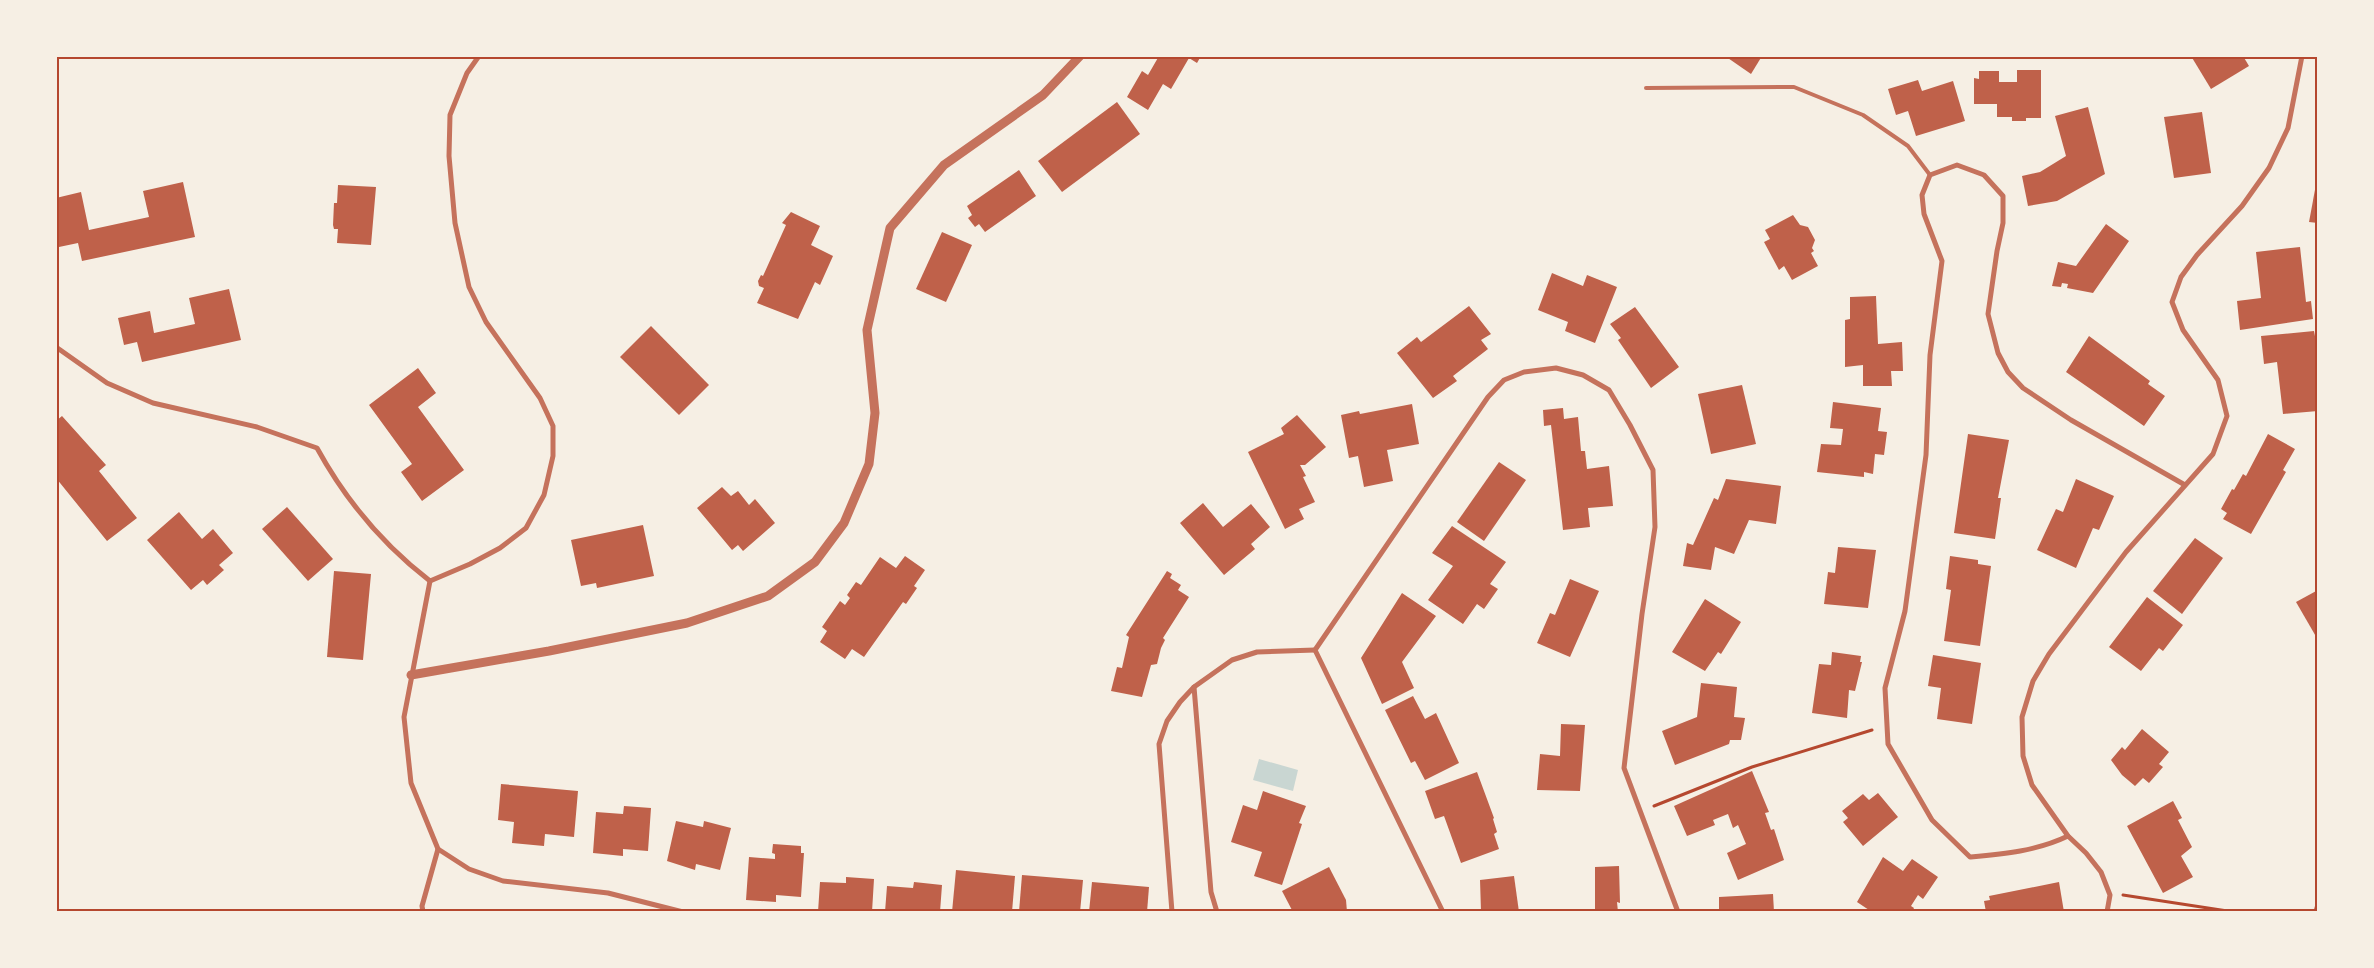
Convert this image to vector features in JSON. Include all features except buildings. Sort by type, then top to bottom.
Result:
[{"type":"street","points":[[430,581],[485,556],[526,528],[544,495],[554,456],[553,426],[540,398],[486,322],[468,287],[455,223],[449,156],[450,115],[466,74],[479,56]]},
{"type":"street","points":[[410,675],[549,651],[687,623],[768,596],[815,562],[844,523],[869,464],[875,413],[867,330],[890,228],[944,165],[1043,95],[1080,56]]},
{"type":"street","points":[[2107,912],[2110,895],[2101,872],[2086,853],[2068,836],[2032,785],[2023,756],[2022,717],[2033,681],[2049,654],[2126,552],[2213,454],[2228,416],[2218,380],[2183,330],[2172,302],[2181,278],[2197,255],[2242,206],[2269,168],[2288,128],[2302,56]]},
{"type":"street","points":[[2068,836],[2053,844],[2009,854],[1970,857],[1932,820],[1888,744],[1885,688],[1906,611],[1926,455],[1930,355],[1942,261],[1924,214],[1922,194],[1930,175],[1957,165],[1984,175],[2003,196],[2003,223],[1988,314],[1998,354],[2008,372],[2023,388],[2072,420],[2185,485]]},
{"type":"street","points":[[56,347],[107,383],[154,403],[257,426],[317,448],[332,475],[377,533],[399,557],[430,581]]},
{"type":"street","points":[[1315,650],[1488,398],[1504,380],[1524,372],[1556,368],[1583,375],[1609,390],[1630,424],[1653,470],[1655,527],[1642,614],[1624,768],[1678,912]]},
{"type":"street","points":[[430,581],[410,675],[404,718],[411,783],[438,849],[469,869],[503,880],[608,893],[683,912]]},
{"type":"street","points":[[1172,912],[1159,744],[1167,721],[1194,687],[1232,660],[1257,652],[1315,650]]},
{"type":"street","points":[[1315,650],[1443,912]]},
{"type":"street","points":[[1194,687],[1212,892],[1217,912]]},
{"type":"street","points":[[423,912],[422,906],[438,849]]},
{"type":"lane","points":[[1646,88],[1794,87],[1863,115],[1908,146],[1930,175]]},
{"type":"path","points":[[1639,812],[1752,767],[1887,726]]},
{"type":"path","points":[[2110,895],[2137,896],[2234,912]]},
{"type":"path","points":[[2316,912],[2318,900]]},
{"type":"shaded area","points":[[1259,759],[1298,770],[1293,791],[1253,780]]}]
